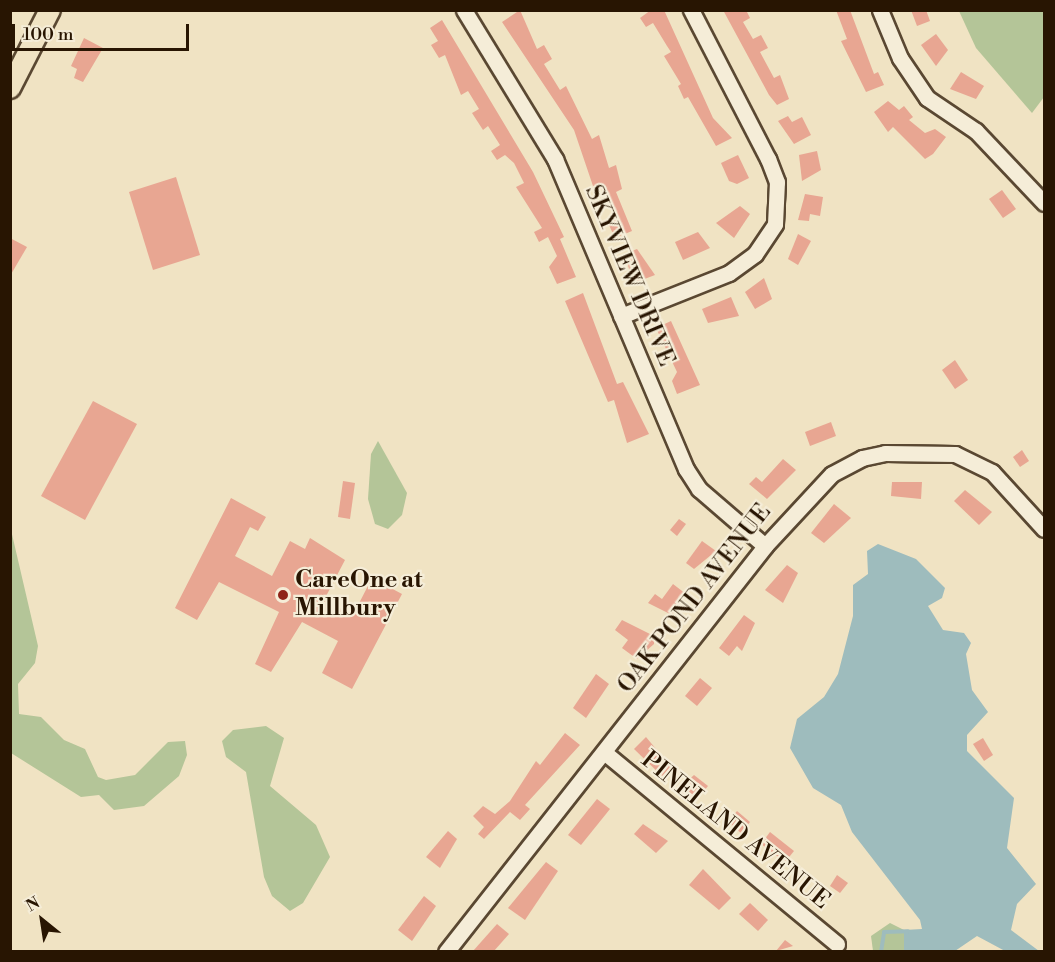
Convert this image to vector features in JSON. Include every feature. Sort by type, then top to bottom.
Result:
[{"type":"main road","points":[[10,88],[50,10]]},
{"type":"street","name":"SKYVIEW DRIVE","points":[[464,10],[555,159],[686,469],[699,489],[765,546]]},
{"type":"street","points":[[621,316],[729,273],[755,254],[775,224],[777,182],[768,159],[691,10]]},
{"type":"street","points":[[880,10],[900,58],[927,98],[976,130],[1044,202]]},
{"type":"street","name":"OAK POND AVENUE","points":[[446,951],[765,546],[832,474],[862,458],[916,451],[955,454],[985,466],[1044,529]]},
{"type":"street","name":"PINELAND AVENUE","points":[[604,752],[837,944]]},
{"type":"green space","points":[[959,11],[1044,11],[1044,97],[1032,113],[976,48]]},
{"type":"green space","points":[[378,441],[407,493],[402,515],[388,529],[375,524],[368,499],[371,454]]},
{"type":"green space","points":[[11,530],[38,646],[35,663],[18,684],[19,714],[41,717],[64,740],[85,749],[98,777],[106,780],[135,775],[168,742],[185,741],[187,755],[179,776],[144,806],[114,810],[99,795],[81,797],[11,753]]},
{"type":"green space","points":[[266,726],[284,738],[270,786],[316,825],[330,857],[303,903],[290,911],[272,896],[264,877],[246,772],[226,757],[222,741],[233,730]]},
{"type":"green space","points":[[890,923],[904,930],[904,951],[873,951],[871,936]]},
{"type":"water","points":[[878,544],[916,559],[945,588],[942,598],[928,606],[943,630],[964,633],[971,643],[966,654],[972,690],[988,712],[967,735],[967,751],[1014,798],[1007,848],[1036,884],[1017,904],[1011,930],[1039,951],[1005,951],[977,936],[955,951],[904,951],[904,930],[922,929],[920,920],[852,832],[841,805],[813,788],[790,748],[797,719],[824,697],[838,674],[853,616],[853,585],[868,574],[867,551]]},
{"type":"building","points":[[520,10],[537,49],[544,45],[552,59],[544,64],[560,90],[566,86],[592,139],[599,135],[609,168],[616,165],[622,189],[616,192],[632,231],[615,238],[609,225],[613,210],[603,188],[593,186],[574,130],[502,22]]},
{"type":"building","points":[[651,10],[664,10],[713,118],[732,138],[716,146],[688,97],[684,99],[678,86],[681,84],[664,56],[671,52],[653,23],[646,27],[640,18]]},
{"type":"building","points":[[723,10],[746,10],[750,18],[743,22],[753,39],[761,35],[768,48],[760,52],[774,78],[780,75],[789,99],[777,105],[769,95]]},
{"type":"building","points":[[836,10],[850,10],[874,74],[878,72],[884,85],[866,92],[841,41],[847,39]]},
{"type":"building","points":[[911,10],[926,10],[930,21],[917,26]]},
{"type":"building","points":[[442,20],[533,172],[564,237],[560,239],[576,277],[557,284],[549,267],[557,256],[548,237],[539,242],[534,232],[542,228],[516,187],[524,183],[514,163],[505,155],[497,160],[491,151],[500,145],[488,126],[483,130],[472,113],[479,109],[468,91],[461,95],[445,55],[439,58],[431,45],[438,41],[430,28]]},
{"type":"building","points":[[936,34],[948,50],[936,66],[921,45]]},
{"type":"building","points":[[84,38],[103,48],[83,82],[74,78],[77,69],[71,66]]},
{"type":"building","points":[[961,72],[984,86],[976,99],[950,89]]},
{"type":"building","points":[[888,101],[899,110],[904,106],[913,117],[909,120],[925,133],[935,129],[946,137],[933,154],[925,159],[893,127],[888,132],[874,112]]},
{"type":"building","points":[[788,116],[792,122],[802,117],[811,135],[794,144],[778,121]]},
{"type":"building","points":[[817,151],[821,170],[802,181],[799,155]]},
{"type":"building","points":[[738,155],[749,178],[737,184],[729,181],[721,163]]},
{"type":"building","points":[[176,177],[200,255],[153,270],[129,192]]},
{"type":"building","points":[[1002,190],[1016,209],[1003,218],[989,199]]},
{"type":"building","points":[[805,194],[823,197],[820,216],[810,214],[809,221],[798,220]]},
{"type":"building","points":[[740,206],[750,214],[734,238],[716,223]]},
{"type":"building","points":[[698,232],[710,248],[683,260],[675,242]]},
{"type":"building","points":[[798,234],[811,241],[798,265],[788,259]]},
{"type":"building","points":[[10,238],[27,247],[10,276]]},
{"type":"building","points":[[637,249],[655,275],[634,283],[624,254]]},
{"type":"building","points":[[764,278],[772,299],[755,309],[745,292]]},
{"type":"building","points":[[583,293],[617,384],[623,382],[649,434],[627,443],[614,400],[608,402],[565,301]]},
{"type":"building","points":[[731,297],[739,316],[708,323],[702,309]]},
{"type":"building","points":[[671,321],[700,385],[677,394],[672,381],[677,372],[656,328]]},
{"type":"building","points":[[955,360],[968,380],[955,389],[942,370]]},
{"type":"building","points":[[93,401],[137,424],[85,520],[41,496]]},
{"type":"building","points":[[831,422],[836,436],[810,446],[805,432]]},
{"type":"building","points":[[1022,450],[1029,461],[1020,467],[1013,457]]},
{"type":"building","points":[[783,459],[796,470],[767,499],[749,484],[756,477],[762,482]]},
{"type":"building","points":[[343,481],[355,483],[350,519],[338,517]]},
{"type":"building","points":[[892,482],[922,482],[921,499],[891,496]]},
{"type":"building","points":[[965,490],[992,512],[979,525],[954,501]]},
{"type":"building","name":"CareOne at Millbury","points":[[231,498],[266,517],[258,531],[250,527],[235,556],[272,576],[290,541],[305,549],[310,538],[345,560],[324,600],[353,615],[372,578],[402,594],[352,689],[322,673],[338,641],[302,622],[271,672],[255,664],[279,612],[219,582],[197,620],[175,608]]},
{"type":"building","points":[[834,504],[851,518],[824,543],[811,533]]},
{"type":"building","points":[[679,519],[686,524],[677,536],[670,530]]},
{"type":"building","points":[[702,541],[716,551],[694,569],[686,563]]},
{"type":"building","points":[[787,565],[798,573],[783,603],[765,590]]},
{"type":"building","points":[[673,584],[686,594],[672,615],[648,603],[655,594],[662,599]]},
{"type":"building","points":[[744,615],[755,623],[742,651],[737,646],[729,656],[719,648]]},
{"type":"building","points":[[622,620],[654,636],[654,644],[637,659],[622,648],[628,640],[615,630]]},
{"type":"building","points":[[596,674],[609,684],[586,718],[573,708]]},
{"type":"building","points":[[700,678],[712,688],[697,706],[685,696]]},
{"type":"building","points":[[565,733],[580,745],[525,805],[530,809],[520,820],[510,812],[484,839],[478,834],[484,827],[473,816],[483,806],[495,814],[510,801],[536,761],[540,765]]},
{"type":"building","points":[[646,737],[671,767],[662,776],[634,749]]},
{"type":"building","points":[[983,738],[993,755],[984,761],[973,744]]},
{"type":"building","points":[[694,775],[708,786],[694,803],[677,790]]},
{"type":"building","points":[[597,799],[610,809],[581,845],[568,835]]},
{"type":"building","points":[[737,811],[750,822],[741,833],[728,822]]},
{"type":"building","points":[[643,824],[668,841],[656,853],[634,834]]},
{"type":"building","points":[[448,831],[457,839],[440,868],[426,857]]},
{"type":"building","points":[[770,832],[794,851],[785,862],[761,844]]},
{"type":"building","points":[[546,862],[558,871],[525,920],[508,908]]},
{"type":"building","points":[[703,869],[731,898],[719,910],[689,885]]},
{"type":"building","points":[[837,875],[848,883],[840,893],[830,886]]},
{"type":"building","points":[[424,896],[436,906],[412,941],[398,930]]},
{"type":"building","points":[[750,903],[768,920],[758,931],[739,914]]},
{"type":"building","points":[[497,924],[509,934],[494,951],[473,951]]},
{"type":"building","points":[[785,940],[793,946],[776,951]]},
{"type":"waterway","points":[[881,952],[884,932],[908,931]]},
{"type":"place","name":"CareOne at Millbury","points":[[283,595]]}]
